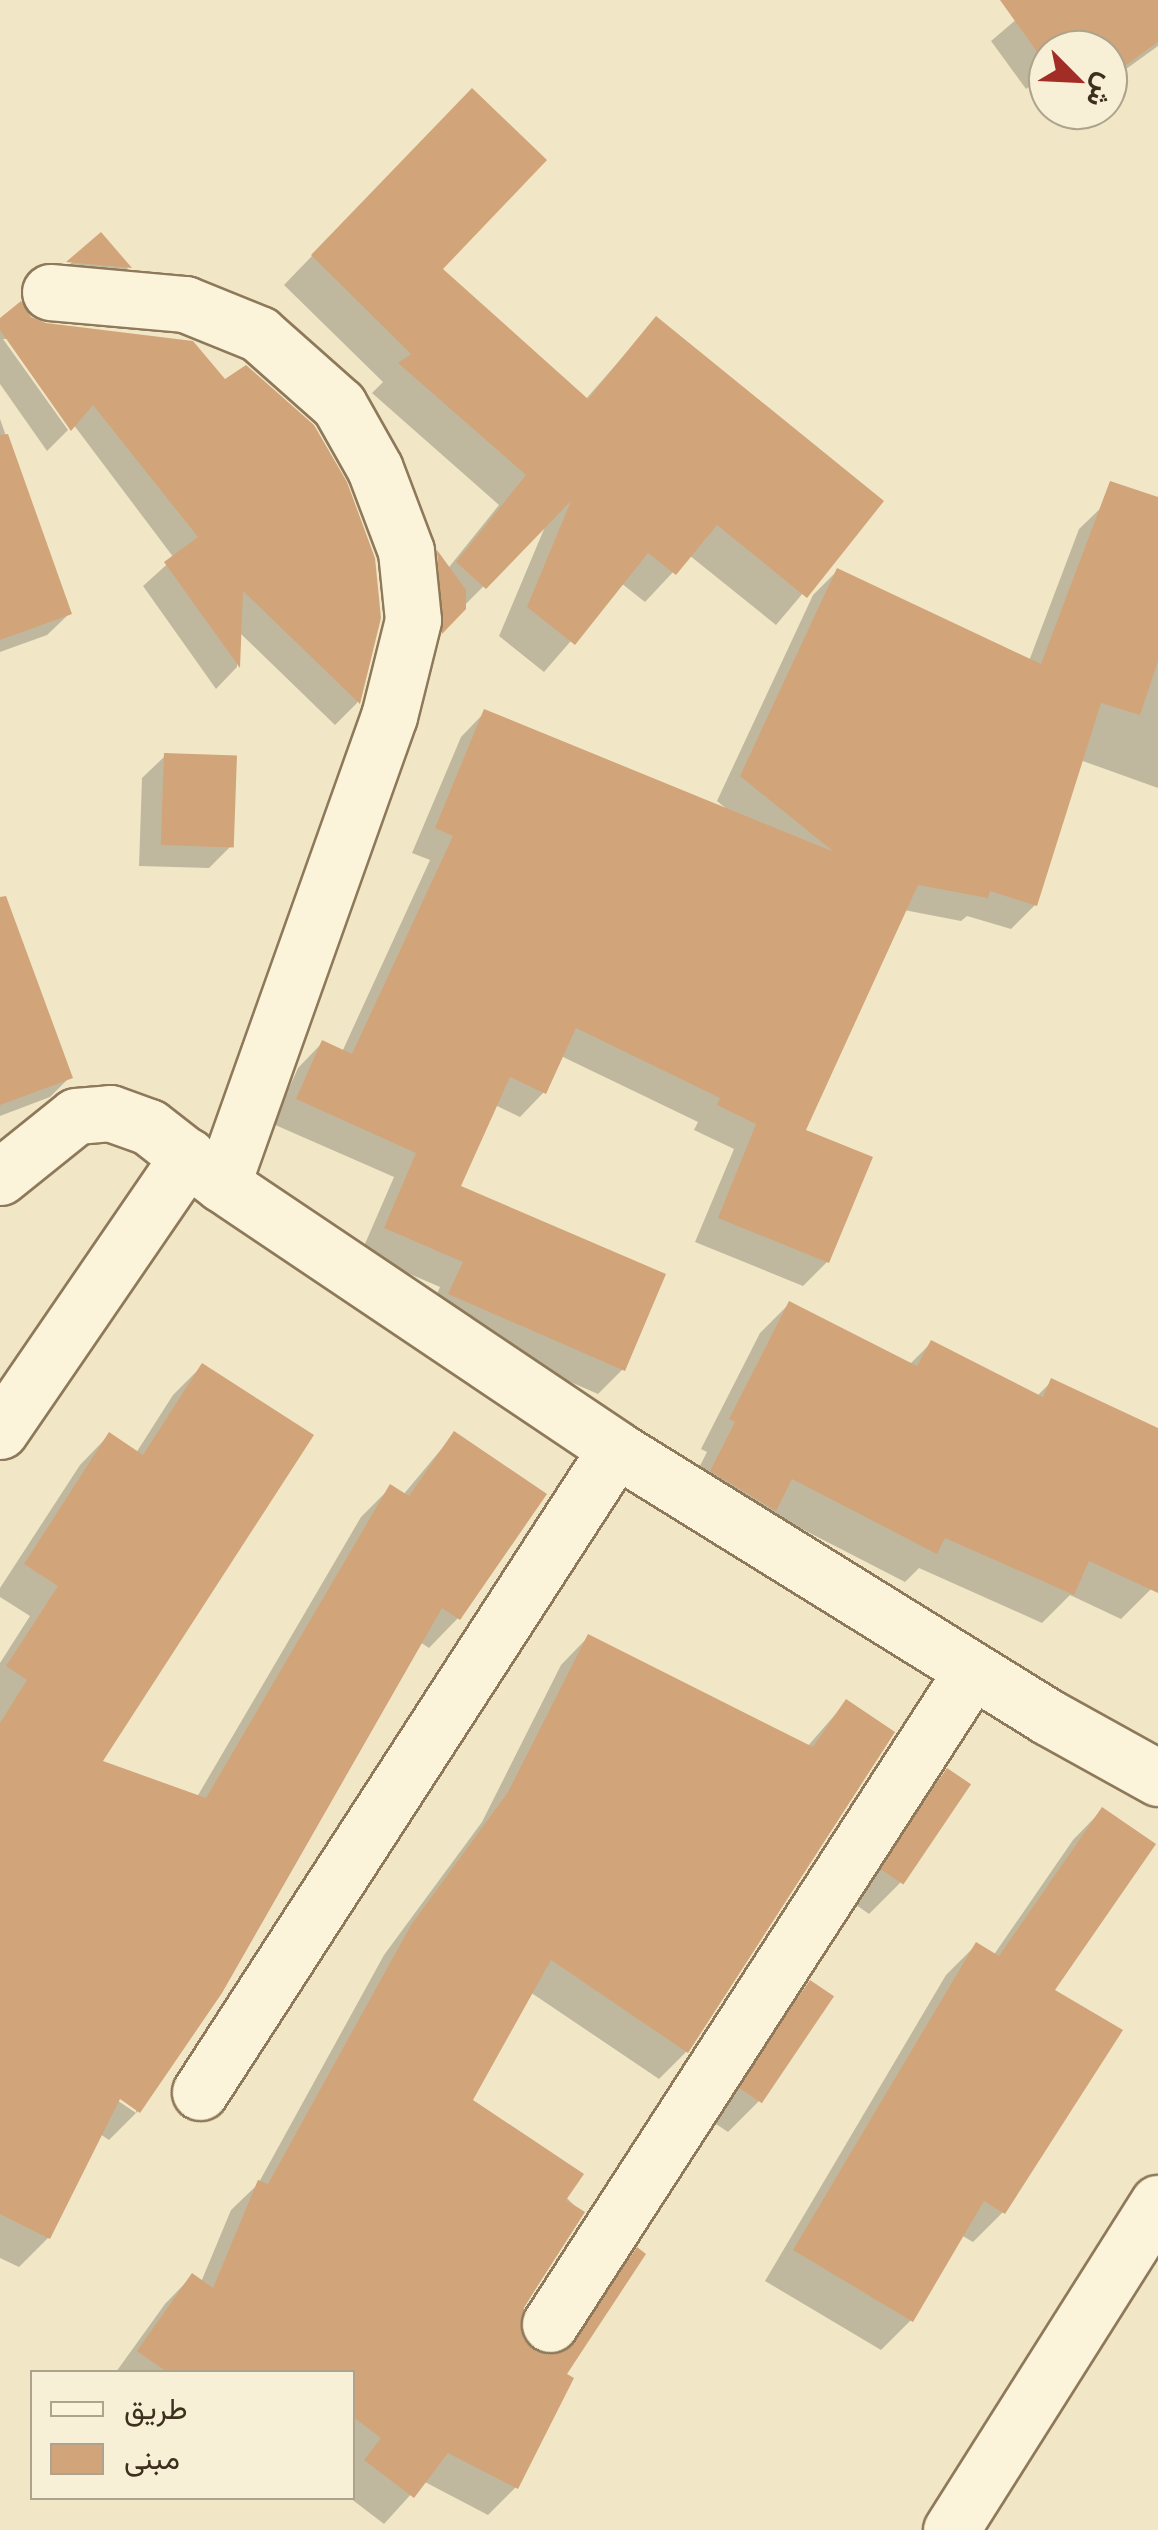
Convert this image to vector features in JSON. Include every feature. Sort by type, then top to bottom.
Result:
[{"type":"street","points":[[0,1431],[205,1170],[388,716],[413,620],[406,551],[374,469],[339,405],[259,334],[185,304],[50,292]]},
{"type":"street","points":[[0,1177],[76,1116],[110,1113],[149,1127],[205,1170],[616,1449],[972,1671],[1158,1778]]},
{"type":"street","points":[[200,2092],[616,1449]]},
{"type":"street","points":[[550,2324],[972,1671]]},
{"type":"street","points":[[950,2530],[1158,2204]]},
{"type":"building","points":[[1000,0],[1158,0],[1158,42],[1128,64],[1128,30],[1028,30],[1028,39]]},
{"type":"building","points":[[472,88],[547,160],[443,269],[588,399],[656,316],[884,501],[807,598],[717,525],[676,575],[648,553],[575,645],[527,607],[571,501],[486,589],[456,562],[526,475],[398,363],[411,354],[311,255]]},
{"type":"building","points":[[101,232],[132,268],[66,262]]},
{"type":"building","points":[[21,301],[31,317],[46,323],[193,341],[225,379],[246,365],[314,425],[347,482],[375,558],[381,618],[360,704],[243,591],[240,668],[164,562],[198,537],[93,405],[71,431],[0,330],[0,318]]},
{"type":"building","points":[[8,434],[72,614],[0,640],[0,435]]},
{"type":"building","points":[[1110,481],[1158,497],[1158,661],[1140,715],[1101,703],[1037,906],[990,891],[988,898],[918,885],[806,1130],[873,1157],[829,1263],[718,1218],[756,1124],[717,1105],[720,1098],[576,1028],[546,1094],[510,1077],[461,1186],[666,1274],[625,1371],[448,1294],[463,1262],[384,1228],[416,1153],[296,1099],[322,1040],[352,1054],[453,836],[435,828],[484,709],[834,852],[740,776],[837,568],[1041,664]]},
{"type":"building","points":[[437,550],[466,590],[466,609],[442,634]]},
{"type":"building","points":[[164,753],[237,756],[234,847],[161,845]]},
{"type":"building","points":[[6,896],[73,1078],[0,1105],[0,897]]},
{"type":"building","points":[[789,1301],[917,1366],[931,1340],[1043,1397],[1051,1378],[1158,1428],[1158,1593],[1089,1561],[1074,1595],[945,1538],[937,1554],[792,1479],[776,1511],[710,1471],[735,1422],[729,1419]]},
{"type":"building","points":[[202,1363],[314,1435],[103,1761],[206,1798],[390,1484],[409,1496],[454,1431],[547,1494],[460,1620],[442,1608],[222,1993],[140,2113],[120,2099],[50,2239],[0,2214],[0,1723],[27,1680],[6,1666],[58,1586],[24,1564],[109,1432],[143,1455]]},
{"type":"building","points":[[588,1634],[813,1747],[846,1699],[895,1732],[688,2053],[551,1960],[473,2100],[584,2174],[566,2200],[585,2212],[524,2307],[523,2339],[547,2355],[565,2351],[637,2247],[646,2254],[567,2374],[574,2378],[518,2489],[448,2453],[414,2498],[364,2460],[381,2438],[355,2418],[355,2370],[164,2370],[137,2351],[192,2273],[213,2288],[258,2180],[268,2184],[411,1925],[508,1792]]},
{"type":"building","points":[[947,1768],[971,1784],[903,1885],[879,1868]]},
{"type":"building","points":[[1102,1807],[1156,1844],[1055,1990],[1123,2030],[1005,2214],[984,2201],[913,2322],[793,2250],[976,1942],[999,1956]]},
{"type":"building","points":[[810,1980],[834,1996],[762,2103],[738,2087]]}]
